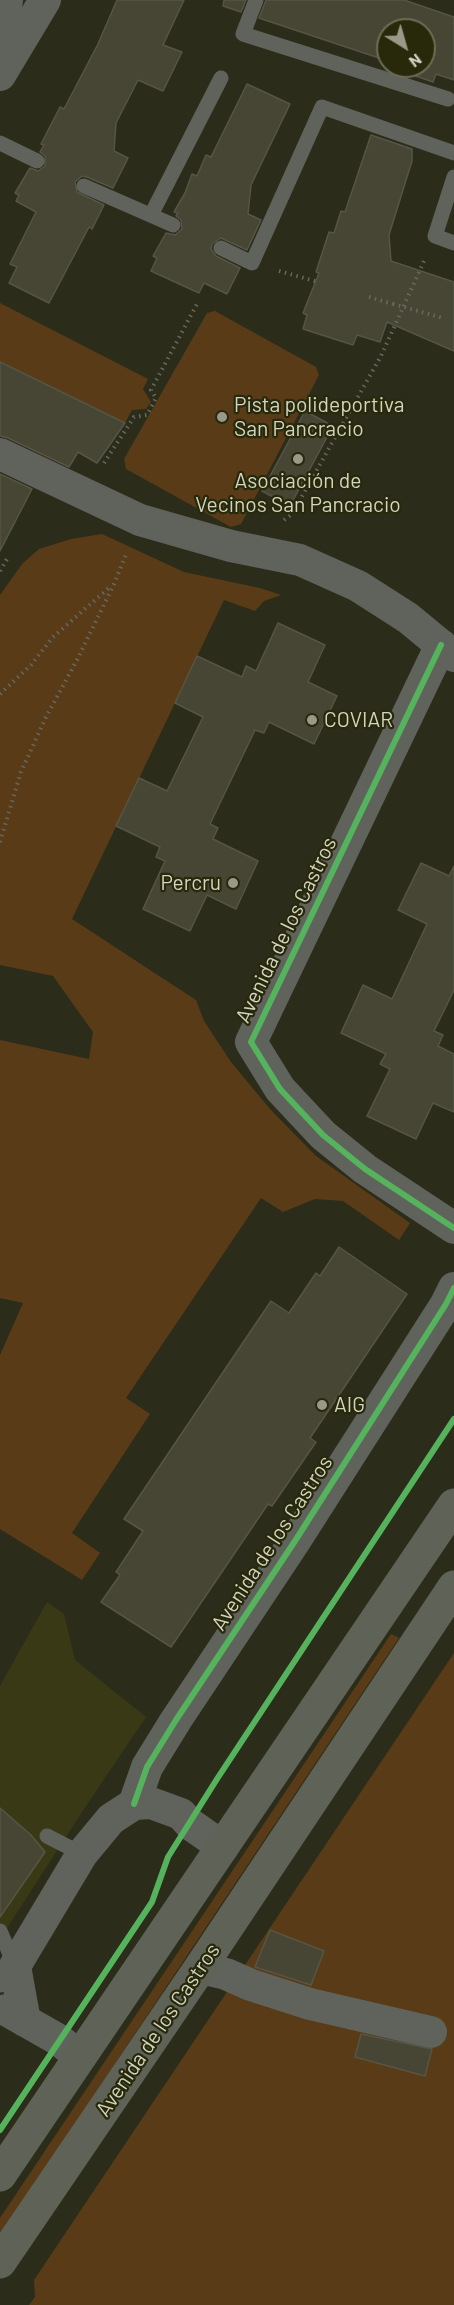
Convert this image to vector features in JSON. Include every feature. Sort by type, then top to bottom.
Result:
[{"type":"main road","points":[[0,2175],[454,1505]]},
{"type":"main road","name":"Avenida de los Castros","points":[[0,2262],[200,1968],[454,1587]]},
{"type":"street","points":[[0,44],[7,0]]},
{"type":"street","points":[[0,75],[45,0]]},
{"type":"street","points":[[0,454],[140,520],[180,533],[248,550],[300,560],[358,586],[408,618],[447,650]]},
{"type":"street","name":"Avenida de los Castros","points":[[447,650],[251,1042],[280,1089],[323,1135],[365,1169],[454,1228]]},
{"type":"street","name":"Avenida de los Castros","points":[[134,1804],[147,1767],[176,1720],[451,1300]]},
{"type":"street","points":[[80,2057],[59,2040],[12,2013],[7,1975],[82,1854],[111,1819],[134,1804],[152,1803],[181,1814],[190,1824],[223,1847]]},
{"type":"street","points":[[200,1968],[226,1974],[251,1985],[310,2004],[431,2032]]},
{"type":"lane","points":[[256,0],[243,34],[448,99]]},
{"type":"lane","points":[[151,215],[222,78]]},
{"type":"lane","points":[[221,248],[252,263],[322,107],[454,153]]},
{"type":"lane","points":[[0,143],[37,161]]},
{"type":"lane","points":[[454,177],[435,236],[454,243]]},
{"type":"lane","points":[[84,186],[173,225]]},
{"type":"lane","points":[[47,1836],[82,1854]]},
{"type":"lane","points":[[0,1930],[7,1975]]},
{"type":"path","points":[[248,550],[292,514],[381,356],[435,236]]},
{"type":"path","points":[[252,263],[318,282]]},
{"type":"path","points":[[369,297],[443,318]]},
{"type":"path","points":[[84,493],[134,417],[147,415],[156,398],[151,390],[197,304]]},
{"type":"path","points":[[0,842],[21,772],[46,717],[114,584],[140,520]]},
{"type":"path","points":[[0,571],[7,559]]},
{"type":"path","points":[[0,694],[31,665],[52,638],[114,584]]},
{"type":"shaded area","points":[[0,303],[148,379],[143,389],[151,402],[146,409],[132,410],[125,423],[0,362]]},
{"type":"shaded area","name":"Pista polideportiva San Pancracio","points":[[215,311],[316,367],[319,375],[241,524],[231,527],[126,469],[124,459],[207,313]]},
{"type":"shaded area","points":[[102,534],[184,572],[260,588],[281,595],[264,601],[255,611],[224,600],[72,919],[196,1000],[204,1021],[231,1062],[270,1109],[316,1156],[410,1223],[399,1240],[343,1201],[315,1199],[283,1212],[261,1198],[126,1398],[150,1414],[72,1533],[100,1553],[82,1580],[0,1529],[0,1355],[23,1303],[0,1298],[0,1040],[89,1059],[93,1032],[53,976],[0,965],[0,595],[22,564],[39,549],[71,539]]},
{"type":"shaded area","points":[[47,1602],[64,1614],[75,1660],[146,1717],[0,1939],[0,1686]]},
{"type":"shaded area","points":[[391,1634],[399,1638],[0,2236],[0,2218]]},
{"type":"shaded area","points":[[454,1653],[454,2305],[29,2305],[35,2297],[34,2280]]},
{"type":"building","points":[[117,0],[184,0],[163,45],[182,52],[163,91],[138,80],[116,123],[114,151],[128,158],[113,188],[82,176],[75,182],[77,192],[104,205],[92,229],[89,227],[49,303],[9,283],[17,267],[10,264],[36,212],[16,201],[19,195],[15,193],[30,168],[38,171],[45,166],[45,156],[40,152],[44,145],[41,144],[60,107],[64,109],[98,44]]},
{"type":"building","points":[[224,0],[246,0],[241,12],[223,6]]},
{"type":"building","points":[[266,0],[404,0],[454,17],[454,80],[436,74],[436,18],[376,18],[376,57],[259,18]]},
{"type":"building","points":[[421,78],[434,78],[433,82]]},
{"type":"building","points":[[247,84],[290,104],[251,185],[248,214],[261,220],[247,250],[221,238],[212,244],[211,249],[216,256],[240,268],[227,294],[204,283],[199,293],[151,271],[157,258],[153,256],[166,233],[175,235],[182,229],[181,220],[176,216],[178,213],[174,212],[185,193],[192,174],[197,176],[206,155],[211,157]]},
{"type":"building","points":[[371,135],[412,149],[412,161],[389,235],[391,261],[454,282],[454,351],[387,322],[380,342],[357,335],[353,345],[303,329],[307,315],[303,313],[319,273],[316,272],[329,232],[334,233],[341,211],[345,212]]},
{"type":"building","points":[[0,362],[125,423],[97,463],[78,452],[69,467],[0,436]]},
{"type":"building","name":"Asociación de Vecinos San Pancracio","points":[[305,411],[333,426],[290,506],[262,491]]},
{"type":"building","points":[[0,474],[32,489],[0,551]]},
{"type":"building","points":[[278,623],[325,645],[308,682],[337,696],[314,744],[269,722],[264,733],[255,730],[210,824],[218,828],[213,839],[258,861],[236,909],[207,895],[190,931],[143,909],[165,861],[156,857],[160,847],[116,826],[139,778],[167,791],[203,717],[175,703],[197,656],[242,677],[246,666],[256,671]]},
{"type":"building","points":[[421,863],[449,876],[454,866],[454,990],[434,1031],[443,1035],[438,1046],[454,1054],[454,1112],[433,1103],[416,1139],[367,1116],[390,1069],[380,1064],[386,1054],[341,1033],[363,985],[392,999],[427,924],[398,910]]},
{"type":"building","points":[[339,1247],[407,1294],[310,1438],[316,1442],[272,1506],[268,1504],[171,1647],[101,1602],[120,1575],[116,1572],[143,1531],[124,1519],[271,1301],[289,1313],[316,1273],[320,1276]]},
{"type":"building","points":[[0,1808],[31,1835],[45,1852],[0,1917]]},
{"type":"building","points":[[270,1930],[324,1951],[311,1985],[255,1967]]},
{"type":"building","points":[[361,2034],[432,2049],[425,2076],[355,2057]]},
{"type":"cycle path","points":[[441,645],[251,1042],[280,1089],[323,1135],[365,1169],[454,1228]]},
{"type":"cycle path","points":[[134,1804],[147,1767],[176,1720],[295,1541],[454,1288]]},
{"type":"cycle path","points":[[0,2130],[152,1902],[168,1857],[217,1779],[454,1419]]},
{"type":"place","name":"Pista polideportiva San Pancracio","points":[[222,417]]},
{"type":"place","name":"Asociación de Vecinos San Pancracio","points":[[298,459]]},
{"type":"place","name":"COVIAR","points":[[312,720]]},
{"type":"place","name":"Percru","points":[[233,883]]},
{"type":"place","name":"AIG","points":[[322,1405]]}]
